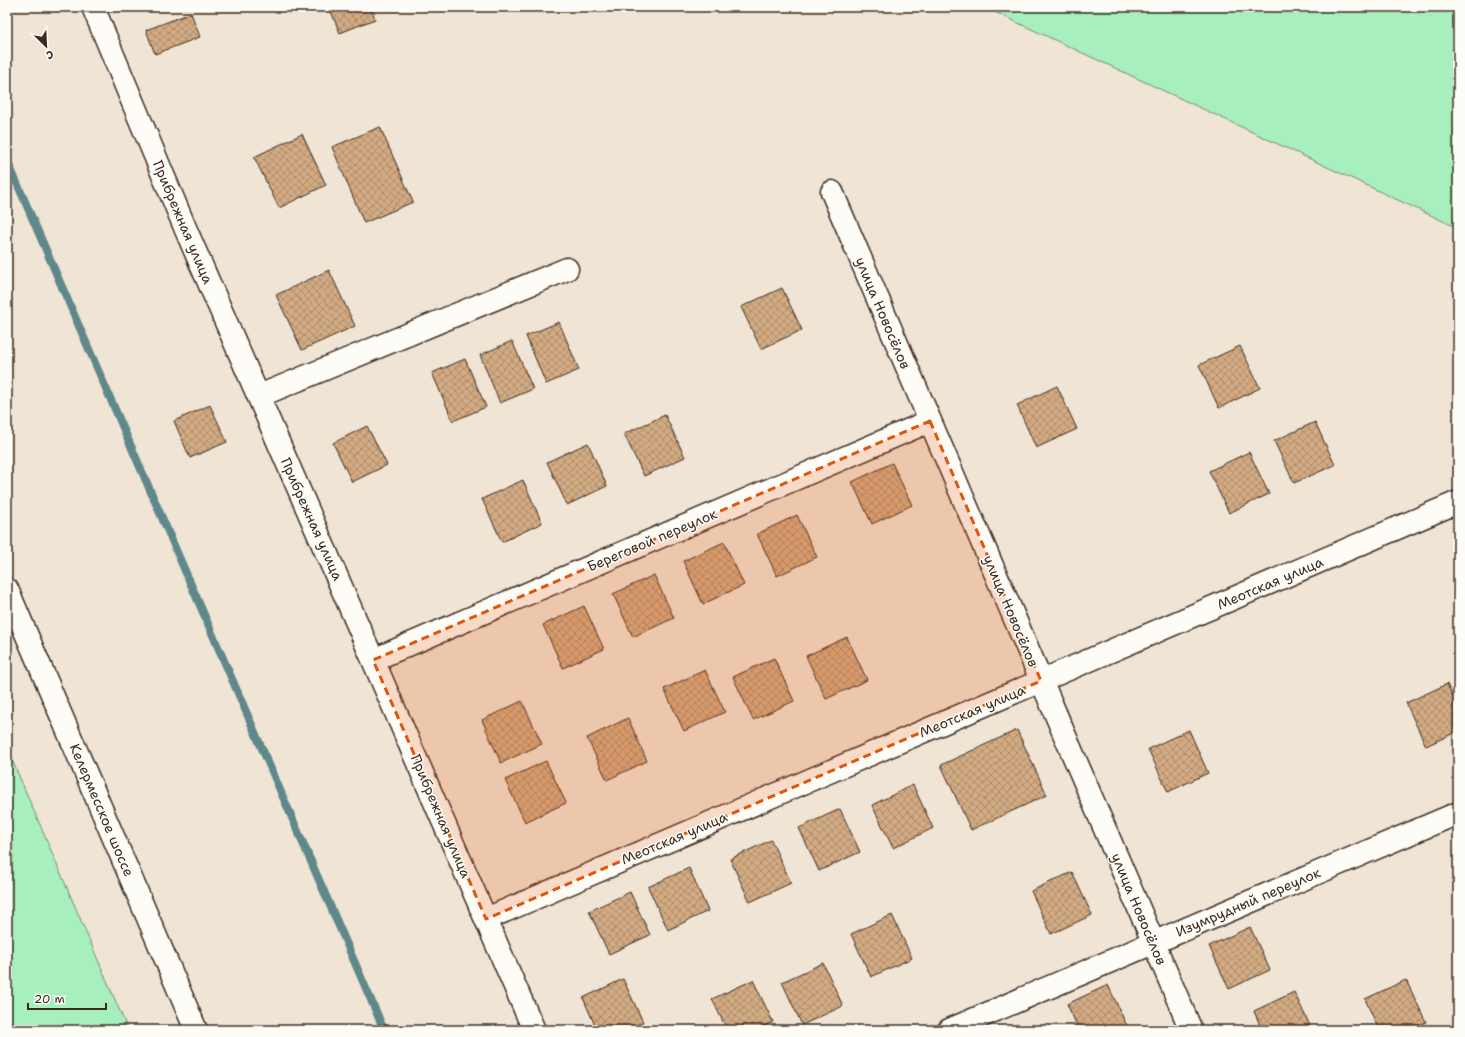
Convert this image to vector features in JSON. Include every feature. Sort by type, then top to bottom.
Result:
[{"type":"street","name":"Прибрежная улица","points":[[93,7],[186,230],[534,1030]]},
{"type":"street","name":"улица Новосёлов","points":[[832,192],[1190,1030]]},
{"type":"street","points":[[258,396],[567,269]]},
{"type":"street","name":"Береговой переулок","points":[[373,660],[930,421]]},
{"type":"street","name":"Меотская улица","points":[[486,919],[1458,502]]},
{"type":"street","name":"Келермесское шоссе","points":[[7,589],[196,1030]]},
{"type":"street","name":"Изумрудный переулок","points":[[949,1030],[1458,812]]},
{"type":"highlighted area","points":[[930,421],[1041,681],[486,919],[373,660]]},
{"type":"green space","points":[[984,7],[1458,7],[1458,228]]},
{"type":"green space","points":[[7,748],[128,1030],[7,1030]]},
{"type":"building","points":[[329,7],[371,7],[375,19],[340,33]]},
{"type":"building","points":[[191,13],[200,37],[155,54],[146,30]]},
{"type":"building","points":[[380,127],[413,202],[364,223],[332,147]]},
{"type":"building","points":[[302,134],[326,185],[279,208],[254,157]]},
{"type":"building","points":[[329,270],[355,326],[302,350],[276,295]]},
{"type":"building","points":[[782,288],[802,330],[761,349],[741,307]]},
{"type":"building","points":[[559,322],[579,370],[546,384],[526,336]]},
{"type":"building","points":[[512,341],[533,389],[500,403],[480,355]]},
{"type":"building","points":[[1240,346],[1260,388],[1219,408],[1199,365]]},
{"type":"building","points":[[465,359],[486,407],[453,421],[432,373]]},
{"type":"building","points":[[1057,386],[1077,429],[1036,448],[1017,405]]},
{"type":"building","points":[[210,405],[227,442],[190,458],[174,421]]},
{"type":"building","points":[[665,415],[685,457],[644,476],[624,434]]},
{"type":"building","points":[[1315,422],[1335,465],[1294,483],[1274,441]]},
{"type":"building","points":[[367,426],[387,465],[352,482],[333,443]]},
{"type":"building","points":[[588,443],[607,486],[567,505],[547,462]]},
{"type":"building","points":[[1249,452],[1269,494],[1229,513],[1209,471]]},
{"type":"building","points":[[892,463],[912,505],[872,524],[852,482]]},
{"type":"building","points":[[523,480],[542,523],[502,542],[482,499]]},
{"type":"building","points":[[797,515],[817,557],[777,576],[757,534]]},
{"type":"building","points":[[724,542],[744,585],[703,604],[683,561]]},
{"type":"building","points":[[654,575],[674,618],[633,637],[613,594]]},
{"type":"building","points":[[584,606],[604,649],[563,668],[543,625]]},
{"type":"building","points":[[847,637],[867,680],[826,699],[806,656]]},
{"type":"building","points":[[774,658],[794,701],[753,720],[733,677]]},
{"type":"building","points":[[705,670],[725,712],[684,731],[664,689]]},
{"type":"building","points":[[1447,684],[1458,708],[1458,731],[1426,746],[1406,703]]},
{"type":"building","points":[[522,701],[542,744],[501,763],[482,720]]},
{"type":"building","points":[[628,718],[647,761],[607,780],[587,738]]},
{"type":"building","points":[[1017,730],[1047,795],[971,830],[941,765]]},
{"type":"building","points":[[1189,730],[1208,773],[1168,792],[1148,749]]},
{"type":"building","points":[[546,761],[566,803],[525,822],[505,780]]},
{"type":"building","points":[[913,785],[933,828],[893,848],[872,805]]},
{"type":"building","points":[[840,809],[860,852],[819,871],[799,828]]},
{"type":"building","points":[[771,840],[791,883],[750,902],[730,859]]},
{"type":"building","points":[[689,868],[708,911],[668,930],[648,887]]},
{"type":"building","points":[[1072,872],[1092,915],[1051,934],[1031,891]]},
{"type":"building","points":[[630,892],[650,935],[609,954],[589,911]]},
{"type":"building","points":[[892,915],[912,958],[871,977],[851,934]]},
{"type":"building","points":[[1250,927],[1270,970],[1229,989],[1209,946]]},
{"type":"building","points":[[823,963],[843,1006],[802,1025],[782,982]]},
{"type":"building","points":[[623,979],[643,1022],[626,1030],[597,1030],[583,998]]},
{"type":"building","points":[[753,980],[773,1022],[756,1030],[727,1030],[712,999]]},
{"type":"building","points":[[1406,980],[1426,1022],[1409,1030],[1379,1030],[1365,999]]},
{"type":"building","points":[[1108,985],[1128,1028],[1123,1030],[1079,1030],[1067,1004]]},
{"type":"building","points":[[1294,992],[1312,1030],[1262,1030],[1254,1011]]},
{"type":"waterway","points":[[7,160],[384,1030]]}]
